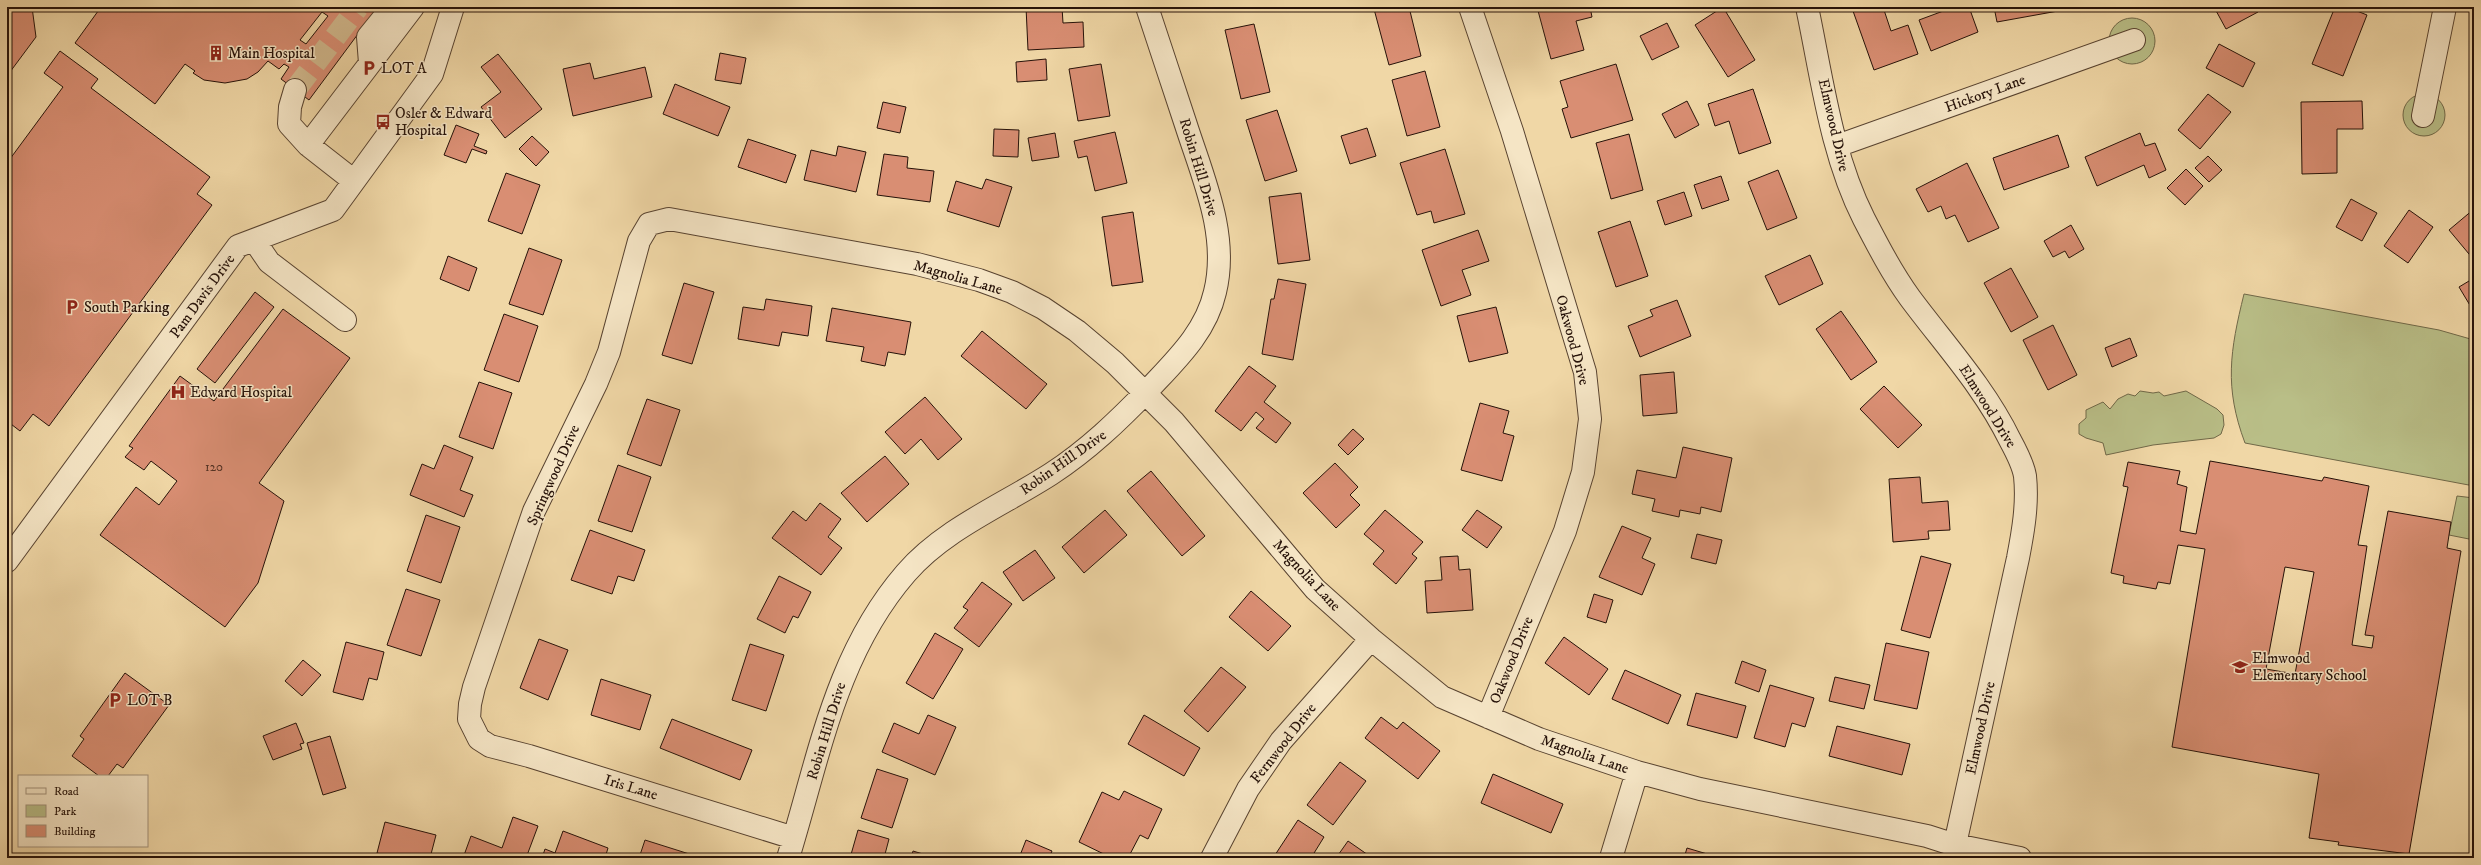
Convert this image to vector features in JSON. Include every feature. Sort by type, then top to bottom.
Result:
[{"type":"street","points":[[370,63],[368,37],[390,10],[397,7]]},
{"type":"street","points":[[308,145],[413,7]]},
{"type":"street","name":"Pam Davis Drive","points":[[7,561],[238,246],[333,210],[432,74],[453,7]]},
{"type":"street","name":"Robin Hill Drive","points":[[791,848],[833,700],[860,639],[874,616],[906,573],[926,552],[947,537],[1053,473],[1088,447],[1111,427],[1182,354],[1200,330],[1215,293],[1219,254],[1217,225],[1147,7]]},
{"type":"street","name":"Oakwood Drive","points":[[1470,7],[1512,131],[1585,372],[1590,419],[1583,472],[1565,531],[1488,717]]},
{"type":"street","name":"Elmwood Drive","points":[[1807,7],[1837,146],[1845,176],[1860,210],[1889,266],[1910,298],[1975,380],[2002,424],[2018,455],[2025,476],[2024,520],[2018,558],[1953,851]]},
{"type":"street","points":[[2423,116],[2444,7]]},
{"type":"street","name":"Hickory Lane","points":[[1837,146],[2134,40]]},
{"type":"street","points":[[295,90],[290,107],[289,124],[308,145],[354,181]]},
{"type":"street","name":"Magnolia Lane","points":[[648,224],[669,219],[917,264],[979,280],[1012,292],[1044,308],[1077,331],[1115,363],[1174,422],[1315,589],[1371,639],[1442,697],[1561,747],[1636,772],[1700,789],[1927,836],[1953,851],[2020,858]]},
{"type":"street","name":"Springwood Drive","points":[[472,730],[469,719],[474,687],[534,511],[606,358],[625,297],[639,241],[648,224]]},
{"type":"street","points":[[254,240],[269,262],[345,320]]},
{"type":"street","name":"Fernwood Drive","points":[[1212,858],[1248,789],[1281,741],[1371,639]]},
{"type":"street","name":"Iris Lane","points":[[472,730],[479,739],[490,746],[529,756],[791,848]]},
{"type":"street","points":[[1611,858],[1636,772]]},
{"type":"green space","points":[[2127,18],[2137,18],[2145,22],[2151,28],[2155,36],[2155,46],[2151,54],[2145,60],[2137,64],[2127,64],[2119,60],[2113,54],[2109,46],[2109,36],[2113,28],[2119,22]]},
{"type":"green space","points":[[2424,94],[2439,100],[2445,115],[2439,130],[2424,136],[2409,130],[2403,115],[2409,100]]},
{"type":"green space","points":[[2244,294],[2439,330],[2474,340],[2474,486],[2245,443],[2238,423],[2234,404],[2231,369],[2235,333]]},
{"type":"green space","points":[[2140,391],[2153,393],[2159,392],[2164,396],[2186,391],[2217,409],[2223,415],[2224,425],[2221,434],[2214,438],[2153,445],[2106,455],[2103,443],[2086,438],[2079,434],[2079,424],[2086,418],[2086,410],[2103,402],[2110,409],[2118,399],[2128,394],[2135,396]]},
{"type":"green space","points":[[2457,496],[2474,498],[2474,540],[2449,535]]},
{"type":"building","points":[[7,7],[32,7],[36,37],[7,76]]},
{"type":"building","name":"Main Hospital","points":[[101,7],[378,7],[309,100],[281,79],[289,67],[284,64],[279,69],[268,61],[258,72],[247,79],[225,83],[204,80],[193,73],[195,71],[185,64],[155,104],[75,43]],"holes":[[[322,12],[328,16],[306,44],[300,40]]]},
{"type":"building","points":[[1026,7],[1062,7],[1063,23],[1083,22],[1084,47],[1028,50]]},
{"type":"building","points":[[1381,7],[1409,7],[1421,56],[1389,65],[1374,9]]},
{"type":"building","points":[[1537,7],[1590,7],[1592,17],[1576,21],[1584,50],[1551,59]]},
{"type":"building","points":[[1723,7],[1755,60],[1728,77],[1695,25]]},
{"type":"building","points":[[1864,7],[1883,7],[1891,31],[1908,25],[1918,54],[1874,70],[1853,11]]},
{"type":"building","points":[[1945,7],[1969,7],[1978,32],[1931,51],[1919,20],[1946,10]]},
{"type":"building","points":[[1994,7],[2057,7],[2058,11],[1997,22]]},
{"type":"building","points":[[2214,7],[2255,7],[2258,12],[2226,29]]},
{"type":"building","points":[[2335,7],[2347,7],[2367,15],[2343,76],[2312,64]]},
{"type":"building","points":[[1667,23],[1679,47],[1652,60],[1640,36]]},
{"type":"building","points":[[1254,24],[1270,92],[1241,99],[1225,30]]},
{"type":"building","points":[[2219,44],[2255,63],[2243,87],[2206,68]]},
{"type":"building","name":"South Parking","points":[[60,51],[98,79],[91,88],[210,177],[197,194],[212,205],[49,426],[33,414],[20,431],[7,421],[7,163],[63,87],[44,73]]},
{"type":"building","points":[[720,53],[746,58],[741,84],[715,80]]},
{"type":"building","points":[[498,54],[542,109],[505,138],[481,107],[501,92],[481,67]]},
{"type":"building","points":[[1046,59],[1047,80],[1017,82],[1016,62]]},
{"type":"building","points":[[590,63],[594,79],[645,67],[652,97],[573,116],[563,69]]},
{"type":"building","points":[[1101,64],[1110,116],[1078,121],[1069,69]]},
{"type":"building","points":[[1616,64],[1633,120],[1571,138],[1562,109],[1568,107],[1560,81]]},
{"type":"building","points":[[1425,71],[1440,127],[1407,136],[1392,80]]},
{"type":"building","points":[[675,84],[730,107],[718,136],[663,114]]},
{"type":"building","points":[[1753,89],[1771,143],[1739,154],[1729,121],[1715,126],[1708,104]]},
{"type":"building","points":[[2208,94],[2231,112],[2200,149],[2178,130]]},
{"type":"building","points":[[1687,101],[1699,125],[1675,138],[1662,114]]},
{"type":"building","points":[[2362,101],[2363,129],[2337,129],[2337,173],[2302,174],[2301,102]]},
{"type":"building","points":[[883,102],[906,107],[900,133],[877,128]]},
{"type":"building","points":[[1277,110],[1297,171],[1265,181],[1246,120]]},
{"type":"building","points":[[456,125],[479,134],[474,146],[487,151],[486,154],[472,149],[466,163],[444,155]]},
{"type":"building","points":[[1367,128],[1376,156],[1350,164],[1341,136]]},
{"type":"building","points":[[994,129],[1019,130],[1018,157],[993,156]]},
{"type":"building","points":[[1115,132],[1127,183],[1095,191],[1087,156],[1078,158],[1074,141]]},
{"type":"building","points":[[1055,133],[1059,157],[1032,161],[1028,138]]},
{"type":"building","points":[[2140,133],[2145,146],[2155,143],[2166,170],[2149,178],[2144,165],[2097,186],[2085,157]]},
{"type":"building","points":[[1629,134],[1643,190],[1611,199],[1596,143]]},
{"type":"building","points":[[2058,135],[2069,167],[2004,190],[1993,158]]},
{"type":"building","points":[[532,136],[549,152],[536,166],[519,149]]},
{"type":"building","points":[[748,139],[796,155],[786,183],[738,167]]},
{"type":"building","points":[[838,146],[866,152],[856,192],[804,180],[811,150],[836,156]]},
{"type":"building","points":[[1445,149],[1465,214],[1434,223],[1431,211],[1417,215],[1400,163]]},
{"type":"building","points":[[884,154],[908,157],[907,168],[934,171],[930,202],[877,195]]},
{"type":"building","points":[[2208,156],[2222,170],[2209,182],[2195,168]]},
{"type":"building","points":[[1967,163],[1999,228],[1968,242],[1955,215],[1946,219],[1941,206],[1928,212],[1916,189]]},
{"type":"building","points":[[2186,169],[2203,186],[2185,205],[2167,188]]},
{"type":"building","points":[[1778,170],[1797,218],[1767,230],[1748,182]]},
{"type":"building","points":[[506,173],[540,185],[522,234],[488,221]]},
{"type":"building","points":[[1721,176],[1729,200],[1702,209],[1694,185]]},
{"type":"building","points":[[986,179],[1012,187],[999,227],[947,211],[956,181],[982,189]]},
{"type":"building","points":[[1684,192],[1692,216],[1665,225],[1657,201]]},
{"type":"building","points":[[1301,193],[1310,260],[1278,264],[1269,197]]},
{"type":"building","points":[[2351,199],[2377,213],[2362,241],[2336,227]]},
{"type":"building","points":[[2474,209],[2474,260],[2449,230]]},
{"type":"building","points":[[2409,210],[2433,227],[2408,263],[2384,246]]},
{"type":"building","points":[[1133,212],[1143,282],[1112,286],[1102,217]]},
{"type":"building","points":[[1630,221],[1648,276],[1616,287],[1598,232]]},
{"type":"building","points":[[2071,225],[2084,249],[2069,258],[2065,251],[2053,257],[2044,241]]},
{"type":"building","points":[[1478,230],[1489,261],[1462,270],[1471,295],[1441,306],[1422,250]]},
{"type":"building","points":[[529,248],[562,260],[543,315],[509,304]]},
{"type":"building","points":[[1810,255],[1823,284],[1779,305],[1765,276]]},
{"type":"building","points":[[448,256],[477,268],[469,291],[440,279]]},
{"type":"building","points":[[2011,268],[2038,317],[2011,332],[1984,283]]},
{"type":"building","points":[[2474,278],[2474,312],[2459,287]]},
{"type":"building","points":[[1278,279],[1306,284],[1293,360],[1262,354],[1271,299],[1274,299]]},
{"type":"building","points":[[684,283],[714,292],[692,364],[662,355]]},
{"type":"building","points":[[255,292],[274,307],[215,383],[197,369]]},
{"type":"building","points":[[766,299],[812,306],[808,336],[782,332],[779,346],[738,339],[743,307],[764,310]]},
{"type":"building","points":[[1677,300],[1691,336],[1640,357],[1628,326],[1653,316],[1650,310]]},
{"type":"building","points":[[1496,307],[1508,353],[1469,362],[1457,316]]},
{"type":"building","points":[[832,308],[911,322],[905,355],[888,352],[885,366],[861,361],[864,347],[826,341]]},
{"type":"building","points":[[283,309],[350,358],[259,483],[284,501],[258,583],[225,627],[100,535],[136,487],[159,505],[177,481],[151,461],[144,470],[125,457],[133,448],[129,446],[180,376],[214,401]]},
{"type":"building","points":[[1841,311],[1877,362],[1851,380],[1816,329]]},
{"type":"building","points":[[504,314],[538,326],[519,382],[484,370]]},
{"type":"building","points":[[2053,325],[2077,375],[2048,390],[2023,340]]},
{"type":"building","points":[[982,331],[1047,384],[1026,409],[961,356]]},
{"type":"building","points":[[2130,338],[2137,356],[2112,367],[2105,348]]},
{"type":"building","points":[[1249,366],[1276,386],[1264,402],[1291,423],[1276,443],[1256,428],[1264,419],[1256,412],[1241,431],[1215,411]]},
{"type":"building","points":[[1674,372],[1677,413],[1643,416],[1640,375]]},
{"type":"building","points":[[479,382],[512,393],[493,449],[459,437]]},
{"type":"building","points":[[1884,386],[1922,425],[1898,448],[1860,409]]},
{"type":"building","points":[[925,397],[962,439],[938,460],[921,439],[905,454],[885,432]]},
{"type":"building","points":[[647,399],[680,410],[661,466],[627,454]]},
{"type":"building","points":[[1480,403],[1509,411],[1503,433],[1514,436],[1502,481],[1461,470]]},
{"type":"building","points":[[1353,429],[1364,439],[1348,455],[1338,445]]},
{"type":"building","points":[[444,445],[473,457],[460,490],[473,495],[464,517],[410,495],[422,464],[434,469]]},
{"type":"building","points":[[1683,447],[1732,458],[1721,512],[1701,507],[1700,514],[1680,510],[1679,517],[1652,511],[1655,499],[1632,494],[1637,470],[1676,478]]},
{"type":"building","points":[[885,456],[909,484],[867,522],[841,493]]},
{"type":"building","points":[[2210,461],[2322,481],[2324,477],[2369,486],[2358,545],[2367,546],[2352,645],[2372,648],[2374,636],[2365,635],[2388,511],[2451,522],[2447,548],[2461,551],[2409,854],[2338,845],[2339,842],[2309,838],[2319,774],[2172,747],[2205,549],[2178,545],[2170,584],[2158,582],[2156,589],[2123,583],[2124,576],[2111,573],[2128,487],[2123,486],[2128,462],[2180,471],[2177,484],[2187,487],[2180,531],[2196,534]],"holes":[[[2285,567],[2314,572],[2295,674],[2266,669]]]},
{"type":"building","points":[[1335,463],[1358,487],[1350,495],[1360,505],[1336,528],[1303,493]]},
{"type":"building","points":[[618,465],[651,477],[632,532],[598,521]]},
{"type":"building","points":[[1151,471],[1205,536],[1182,556],[1127,491]]},
{"type":"building","points":[[1920,477],[1922,503],[1948,501],[1950,530],[1928,531],[1929,539],[1893,542],[1889,479]]},
{"type":"building","points":[[820,503],[841,519],[828,537],[842,548],[821,575],[772,538],[793,511],[806,521]]},
{"type":"building","points":[[1105,510],[1127,535],[1084,573],[1062,547]]},
{"type":"building","points":[[1385,510],[1423,542],[1412,554],[1417,558],[1396,584],[1373,564],[1384,551],[1364,534]]},
{"type":"building","points":[[1477,510],[1502,527],[1487,548],[1462,530]]},
{"type":"building","points":[[426,515],[460,527],[441,583],[407,571]]},
{"type":"building","points":[[1622,526],[1651,538],[1642,558],[1655,564],[1642,595],[1599,577]]},
{"type":"building","points":[[590,530],[645,550],[634,581],[618,576],[612,594],[571,580]]},
{"type":"building","points":[[1697,534],[1722,540],[1716,564],[1691,558]]},
{"type":"building","points":[[1035,550],[1055,578],[1023,601],[1003,572]]},
{"type":"building","points":[[1458,556],[1459,570],[1470,569],[1473,610],[1427,613],[1425,581],[1442,580],[1440,557]]},
{"type":"building","points":[[1921,556],[1951,564],[1930,638],[1901,630]]},
{"type":"building","points":[[779,576],[811,592],[798,618],[793,616],[785,633],[757,619]]},
{"type":"building","points":[[982,582],[1012,604],[979,647],[954,628],[968,610],[963,607]]},
{"type":"building","points":[[406,589],[440,600],[421,656],[387,645]]},
{"type":"building","points":[[1251,591],[1291,626],[1268,651],[1229,617]]},
{"type":"building","points":[[1594,594],[1613,600],[1606,623],[1587,617]]},
{"type":"building","points":[[935,633],[963,649],[933,699],[906,683]]},
{"type":"building","points":[[1564,637],[1608,669],[1589,695],[1545,663]]},
{"type":"building","points":[[539,639],[568,650],[548,700],[520,688]]},
{"type":"building","points":[[346,642],[384,652],[377,680],[369,678],[363,700],[333,692]]},
{"type":"building","points":[[1886,643],[1929,652],[1917,709],[1874,700]]},
{"type":"building","points":[[750,644],[784,655],[766,711],[732,700]]},
{"type":"building","points":[[303,660],[321,675],[302,696],[285,681]]},
{"type":"building","points":[[1742,661],[1766,670],[1759,692],[1735,683]]},
{"type":"building","points":[[1221,667],[1246,687],[1208,732],[1184,711]]},
{"type":"building","points":[[1625,670],[1681,695],[1668,724],[1612,699]]},
{"type":"building","points":[[125,673],[169,705],[123,768],[117,764],[109,775],[98,775],[72,756],[84,739],[80,736]]},
{"type":"building","points":[[1835,677],[1870,685],[1864,709],[1829,701]]},
{"type":"building","points":[[601,679],[651,695],[640,730],[591,715]]},
{"type":"building","points":[[1770,685],[1814,698],[1805,727],[1792,723],[1785,747],[1754,738]]},
{"type":"building","points":[[1696,693],[1746,706],[1737,738],[1687,725]]},
{"type":"building","points":[[928,715],[956,727],[935,775],[882,752],[894,723],[919,734]]},
{"type":"building","points":[[1144,715],[1200,748],[1184,776],[1128,744]]},
{"type":"building","points":[[1381,717],[1397,729],[1403,722],[1440,751],[1418,779],[1365,738]]},
{"type":"building","points":[[672,719],[752,750],[740,780],[660,748]]},
{"type":"building","points":[[296,723],[304,743],[300,744],[302,749],[273,760],[263,736]]},
{"type":"building","points":[[1837,726],[1910,744],[1902,775],[1829,756]]},
{"type":"building","points":[[330,736],[346,788],[323,795],[307,743]]},
{"type":"building","points":[[1340,762],[1366,781],[1333,825],[1307,805]]},
{"type":"building","points":[[877,769],[908,779],[892,828],[861,818]]},
{"type":"building","points":[[1493,774],[1563,804],[1551,833],[1481,803]]},
{"type":"building","points":[[1124,791],[1162,809],[1148,839],[1140,835],[1128,858],[1112,858],[1079,842],[1102,792],[1119,800]]},
{"type":"building","points":[[513,817],[538,826],[526,858],[463,858],[471,836],[502,848]]},
{"type":"building","points":[[1298,820],[1324,837],[1311,858],[1273,858]]},
{"type":"building","points":[[385,822],[436,835],[430,858],[397,858],[377,853]]},
{"type":"building","points":[[858,830],[889,839],[884,858],[850,858]]},
{"type":"building","points":[[563,831],[608,848],[605,858],[542,858],[545,849],[555,853]]},
{"type":"building","points":[[645,840],[702,858],[639,858]]},
{"type":"building","points":[[1026,840],[1052,851],[1049,858],[1019,858]]},
{"type":"building","points":[[1348,841],[1371,857],[1336,858]]},
{"type":"building","points":[[1687,848],[1714,856],[1714,858],[1684,858]]},
{"type":"building","points":[[913,851],[936,858],[911,858]]},
{"type":"tunnel","points":[[295,90],[358,7]]},
{"type":"place","name":"Main Hospital","points":[[216,53]]},
{"type":"place","name":"LOT A","points":[[369,68]]},
{"type":"place","name":"Osler & Edward Hospital","points":[[383,122]]},
{"type":"place","name":"South Parking","points":[[72,307]]},
{"type":"place","name":"Edward Hospital","points":[[178,392]]},
{"type":"place","name":"Elmwood Elementary School","points":[[2240,667]]},
{"type":"place","name":"LOT B","points":[[115,700]]}]
